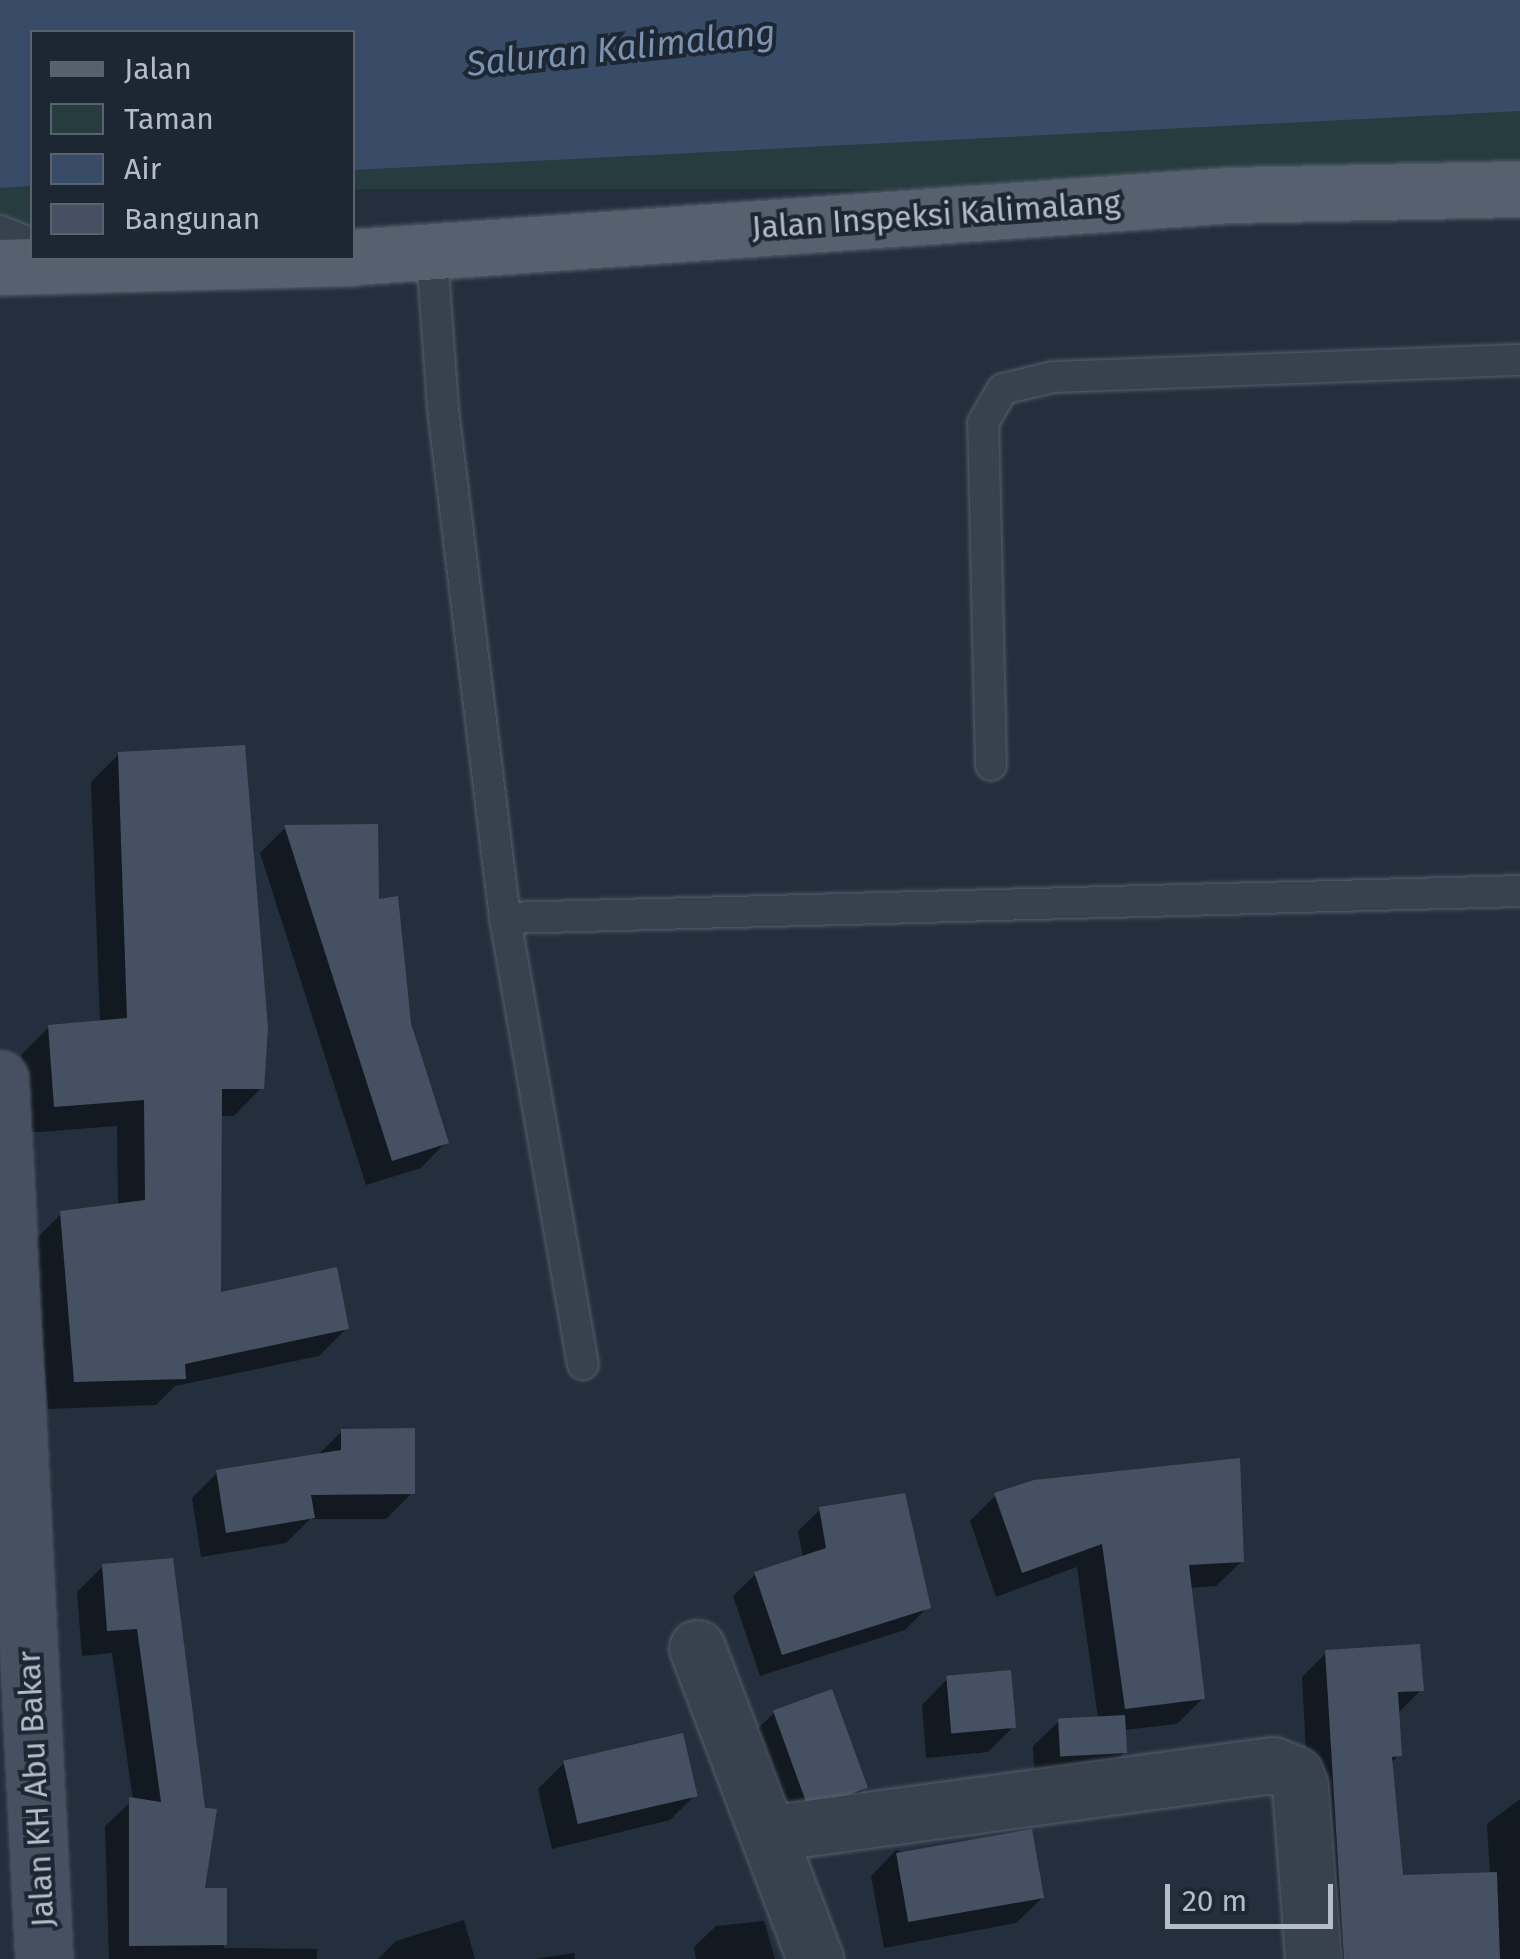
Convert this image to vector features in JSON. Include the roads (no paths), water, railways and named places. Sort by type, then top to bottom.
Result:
[{"type":"main road","name":"Jalan Inspeksi Kalimalang","points":[[355,258],[432,255],[577,238],[1172,198],[1520,189]]},
{"type":"main road","name":"Jalan Inspeksi Kalimalang","points":[[0,267],[167,260]]},
{"type":"street","name":"Jalan KH Abu Bakar","points":[[0,1080],[44,1959]]},
{"type":"street","points":[[697,1648],[771,1832],[815,1959]]},
{"type":"street","points":[[771,1832],[1272,1765],[1295,1774],[1300,1786],[1313,1959]]},
{"type":"lane","points":[[0,231],[30,243]]},
{"type":"lane","points":[[432,255],[443,408],[505,918],[583,1364]]},
{"type":"lane","points":[[991,765],[983,423],[1003,389],[1053,377],[1520,360]]},
{"type":"lane","points":[[505,918],[1520,891]]},
{"type":"water","name":"Saluran Kalimalang","points":[[0,0],[1520,0],[1520,111],[355,170],[355,30],[30,30],[30,186],[0,188]]}]
